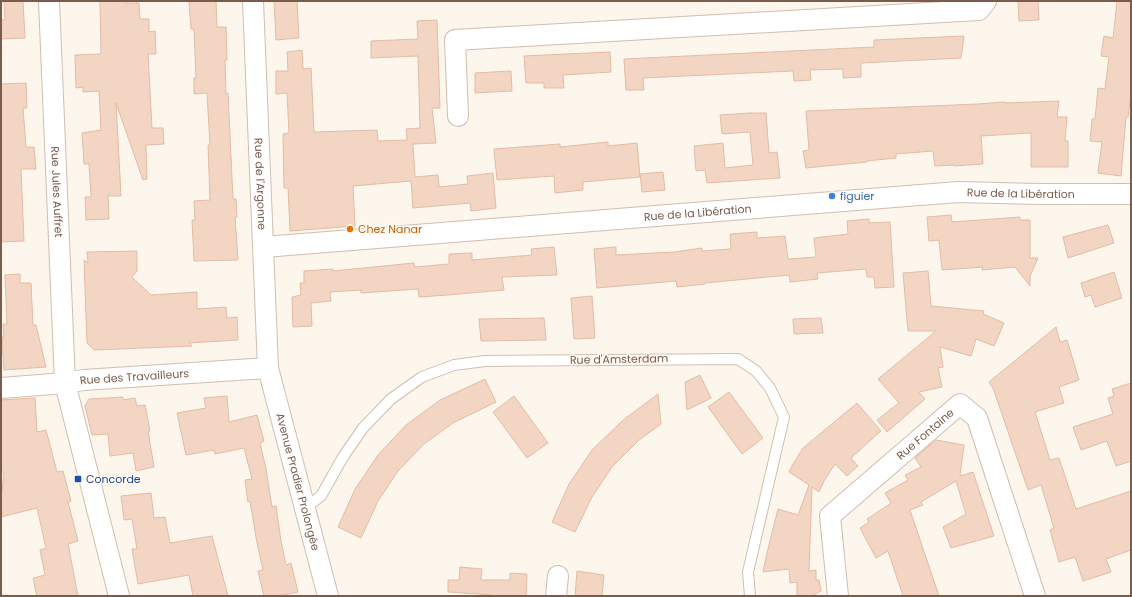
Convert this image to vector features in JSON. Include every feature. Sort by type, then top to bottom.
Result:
[{"type":"street","name":"Rue Jules Auffret","points":[[49,1],[65,383],[119,596]]},
{"type":"street","name":"Rue de l'Argonne","points":[[253,1],[268,368]]},
{"type":"street","points":[[458,116],[455,40],[835,9],[979,10],[986,1]]},
{"type":"street","name":"Rue de la Libération","points":[[264,246],[958,192],[1131,194]]},
{"type":"street","name":"Rue des Travailleurs","points":[[1,388],[84,380],[268,368]]},
{"type":"street","name":"Avenue Pradier Prolongée","points":[[268,368],[328,596]]},
{"type":"street","name":"Rue Fontaine","points":[[838,596],[830,516],[960,404],[977,418],[1035,596]]},
{"type":"street","points":[[556,596],[558,576]]},
{"type":"lane","name":"Rue d'Amsterdam","points":[[305,508],[321,496],[343,457],[363,428],[391,399],[422,377],[454,365],[485,361],[738,359],[756,371],[770,388],[784,417],[748,572],[750,596]]},
{"type":"building","points":[[4,1],[23,1],[25,38],[1,39],[1,20],[5,20]]},
{"type":"building","points":[[100,1],[125,1],[125,3],[139,3],[140,19],[149,19],[149,32],[155,31],[156,54],[148,54],[152,128],[163,128],[164,144],[146,145],[147,179],[143,180],[116,103],[121,196],[108,196],[109,219],[86,220],[85,197],[91,197],[89,164],[84,164],[82,133],[101,130],[99,91],[83,92],[83,87],[76,88],[75,55],[101,54]]},
{"type":"building","points":[[216,1],[217,27],[226,27],[226,94],[228,93],[233,199],[236,199],[237,217],[235,217],[238,260],[194,261],[192,220],[195,220],[194,201],[210,200],[208,145],[210,145],[207,93],[194,94],[194,78],[196,78],[194,29],[191,29],[189,2]]},
{"type":"building","points":[[274,1],[297,1],[299,38],[276,40]]},
{"type":"building","points":[[1018,1],[1038,1],[1039,20],[1019,21]]},
{"type":"building","points":[[1117,1],[1131,1],[1131,95],[1128,117],[1126,117],[1121,176],[1098,173],[1102,142],[1090,141],[1092,119],[1095,119],[1098,88],[1105,89],[1109,57],[1101,56],[1104,36],[1113,38]]},
{"type":"building","points":[[437,20],[440,108],[432,108],[436,143],[413,144],[415,177],[438,175],[439,187],[468,184],[467,176],[493,173],[496,208],[471,211],[470,203],[413,208],[411,181],[353,186],[355,226],[290,231],[288,188],[284,188],[283,134],[289,133],[287,93],[276,94],[276,71],[288,71],[287,52],[302,50],[303,69],[311,68],[314,132],[377,130],[378,141],[407,140],[406,129],[420,128],[418,56],[371,58],[371,41],[418,39],[417,21]]},
{"type":"building","points":[[964,36],[961,58],[861,63],[861,77],[843,78],[843,69],[810,70],[811,80],[794,81],[793,71],[643,78],[644,90],[626,90],[624,59],[874,47],[874,40]]},
{"type":"building","points":[[610,52],[611,72],[563,75],[564,88],[544,88],[544,83],[526,83],[524,56]]},
{"type":"building","points":[[511,71],[512,91],[475,93],[475,73]]},
{"type":"building","points":[[26,83],[27,108],[23,108],[26,147],[34,147],[36,169],[21,169],[24,241],[1,242],[1,84]]},
{"type":"building","points":[[1059,101],[1057,117],[1067,117],[1065,141],[1068,141],[1068,167],[1031,167],[1031,133],[981,136],[983,164],[935,166],[933,151],[896,154],[896,158],[867,162],[806,168],[803,151],[809,150],[806,111]]},
{"type":"building","points":[[766,113],[769,153],[777,152],[780,178],[707,183],[705,170],[696,171],[694,146],[723,143],[725,168],[753,165],[750,132],[722,134],[720,115]]},
{"type":"building","points":[[608,142],[608,146],[637,143],[640,177],[583,182],[583,190],[555,193],[554,176],[497,180],[494,149],[560,144],[560,147]]},
{"type":"building","points":[[663,172],[665,190],[642,192],[640,174]]},
{"type":"building","points":[[951,215],[952,222],[1020,217],[1020,220],[1030,220],[1030,258],[1038,258],[1030,276],[1030,286],[1015,267],[982,270],[983,267],[942,270],[939,240],[929,241],[927,217]]},
{"type":"building","points":[[869,219],[869,223],[890,222],[894,287],[875,288],[874,277],[867,277],[866,269],[817,273],[818,279],[790,282],[789,275],[677,287],[676,281],[597,288],[594,249],[616,247],[616,255],[674,252],[702,248],[702,251],[731,249],[730,234],[757,232],[757,238],[785,236],[788,259],[816,257],[814,238],[848,234],[847,221]]},
{"type":"building","points":[[1108,225],[1114,243],[1068,258],[1063,237]]},
{"type":"building","points":[[554,247],[557,275],[502,277],[504,290],[448,295],[419,297],[418,289],[361,293],[361,290],[330,292],[331,301],[311,303],[312,326],[293,327],[292,297],[301,295],[300,283],[304,283],[304,271],[333,269],[333,271],[414,263],[415,267],[449,264],[449,254],[472,253],[472,260],[532,255],[531,249]]},
{"type":"building","points":[[137,251],[137,271],[132,277],[151,295],[197,292],[197,309],[226,307],[227,318],[237,317],[238,340],[189,343],[192,346],[94,350],[87,343],[84,260],[88,263],[87,252]]},
{"type":"building","points":[[928,271],[931,306],[984,311],[983,314],[1004,323],[994,346],[976,339],[971,356],[940,347],[943,367],[938,368],[942,387],[919,392],[925,399],[887,432],[877,420],[899,403],[878,379],[936,331],[908,331],[903,273]]},
{"type":"building","points":[[1114,272],[1122,298],[1095,307],[1091,295],[1085,297],[1081,283]]},
{"type":"building","points":[[20,274],[20,283],[31,283],[33,325],[36,325],[46,367],[4,370],[2,337],[4,337],[3,324],[7,324],[5,275]]},
{"type":"building","points":[[592,296],[595,338],[574,339],[571,298]]},
{"type":"building","points":[[544,318],[546,340],[481,341],[479,319]]},
{"type":"building","points":[[821,318],[823,333],[794,334],[793,319]]},
{"type":"building","points":[[1056,327],[1060,342],[1067,340],[1079,380],[1059,387],[1064,403],[1035,412],[1050,460],[1059,458],[1076,509],[1131,491],[1131,550],[1106,559],[1111,572],[1083,581],[1075,557],[1059,562],[1050,530],[1054,528],[1041,485],[1028,490],[993,388],[989,382]]},
{"type":"building","points":[[700,375],[711,398],[687,410],[685,382]]},
{"type":"building","points":[[485,379],[496,402],[453,423],[424,444],[398,471],[378,501],[361,538],[338,527],[355,489],[378,455],[406,425],[440,400]]},
{"type":"building","points":[[1131,383],[1131,461],[1116,466],[1107,441],[1081,450],[1073,427],[1113,414],[1108,398],[1114,396],[1112,389]]},
{"type":"building","points":[[729,392],[763,438],[742,454],[708,407]]},
{"type":"building","points":[[658,394],[661,424],[639,440],[612,467],[592,497],[575,532],[552,522],[569,484],[592,450],[622,421]]},
{"type":"building","points":[[227,396],[229,422],[257,415],[264,441],[260,443],[272,507],[276,506],[286,565],[291,563],[298,592],[278,596],[264,596],[258,571],[263,570],[250,501],[248,502],[245,480],[252,479],[244,448],[215,454],[214,450],[186,455],[177,413],[206,408],[204,398]]},
{"type":"building","points":[[514,396],[548,443],[527,458],[493,412]]},
{"type":"building","points":[[123,397],[123,400],[135,398],[137,406],[145,405],[150,431],[148,431],[154,467],[136,471],[133,453],[110,456],[108,434],[92,435],[85,406],[89,399]]},
{"type":"building","points":[[35,398],[37,432],[46,430],[57,472],[63,471],[71,501],[68,502],[78,541],[68,544],[78,596],[37,596],[33,578],[45,575],[40,550],[46,548],[37,508],[1,517],[4,472],[1,472],[1,400]]},
{"type":"building","points":[[857,403],[881,431],[851,458],[858,466],[847,476],[835,464],[819,492],[812,487],[809,571],[816,570],[816,580],[819,580],[821,591],[812,596],[797,596],[797,582],[790,583],[789,569],[763,572],[778,509],[798,515],[809,485],[789,472],[803,448]]},
{"type":"building","points":[[936,440],[964,445],[960,476],[973,472],[994,536],[951,548],[943,527],[966,514],[956,481],[921,502],[923,505],[910,510],[939,596],[903,596],[888,551],[876,558],[860,528],[869,522],[867,519],[891,503],[885,493],[908,480],[905,475],[921,467],[915,458]]},
{"type":"building","points":[[151,493],[154,518],[165,517],[170,543],[212,536],[228,596],[193,596],[189,575],[138,584],[132,549],[137,549],[132,519],[124,520],[121,496]]},
{"type":"building","points":[[460,567],[482,569],[481,580],[510,580],[510,573],[527,574],[526,596],[493,596],[448,592],[448,580],[459,580]]},
{"type":"building","points":[[577,571],[604,575],[602,596],[575,596]]},
{"type":"place","name":"figuier","points":[[832,196]]},
{"type":"place","name":"Chez Nanar","points":[[350,229]]},
{"type":"place","name":"Concorde","points":[[78,479]]}]
